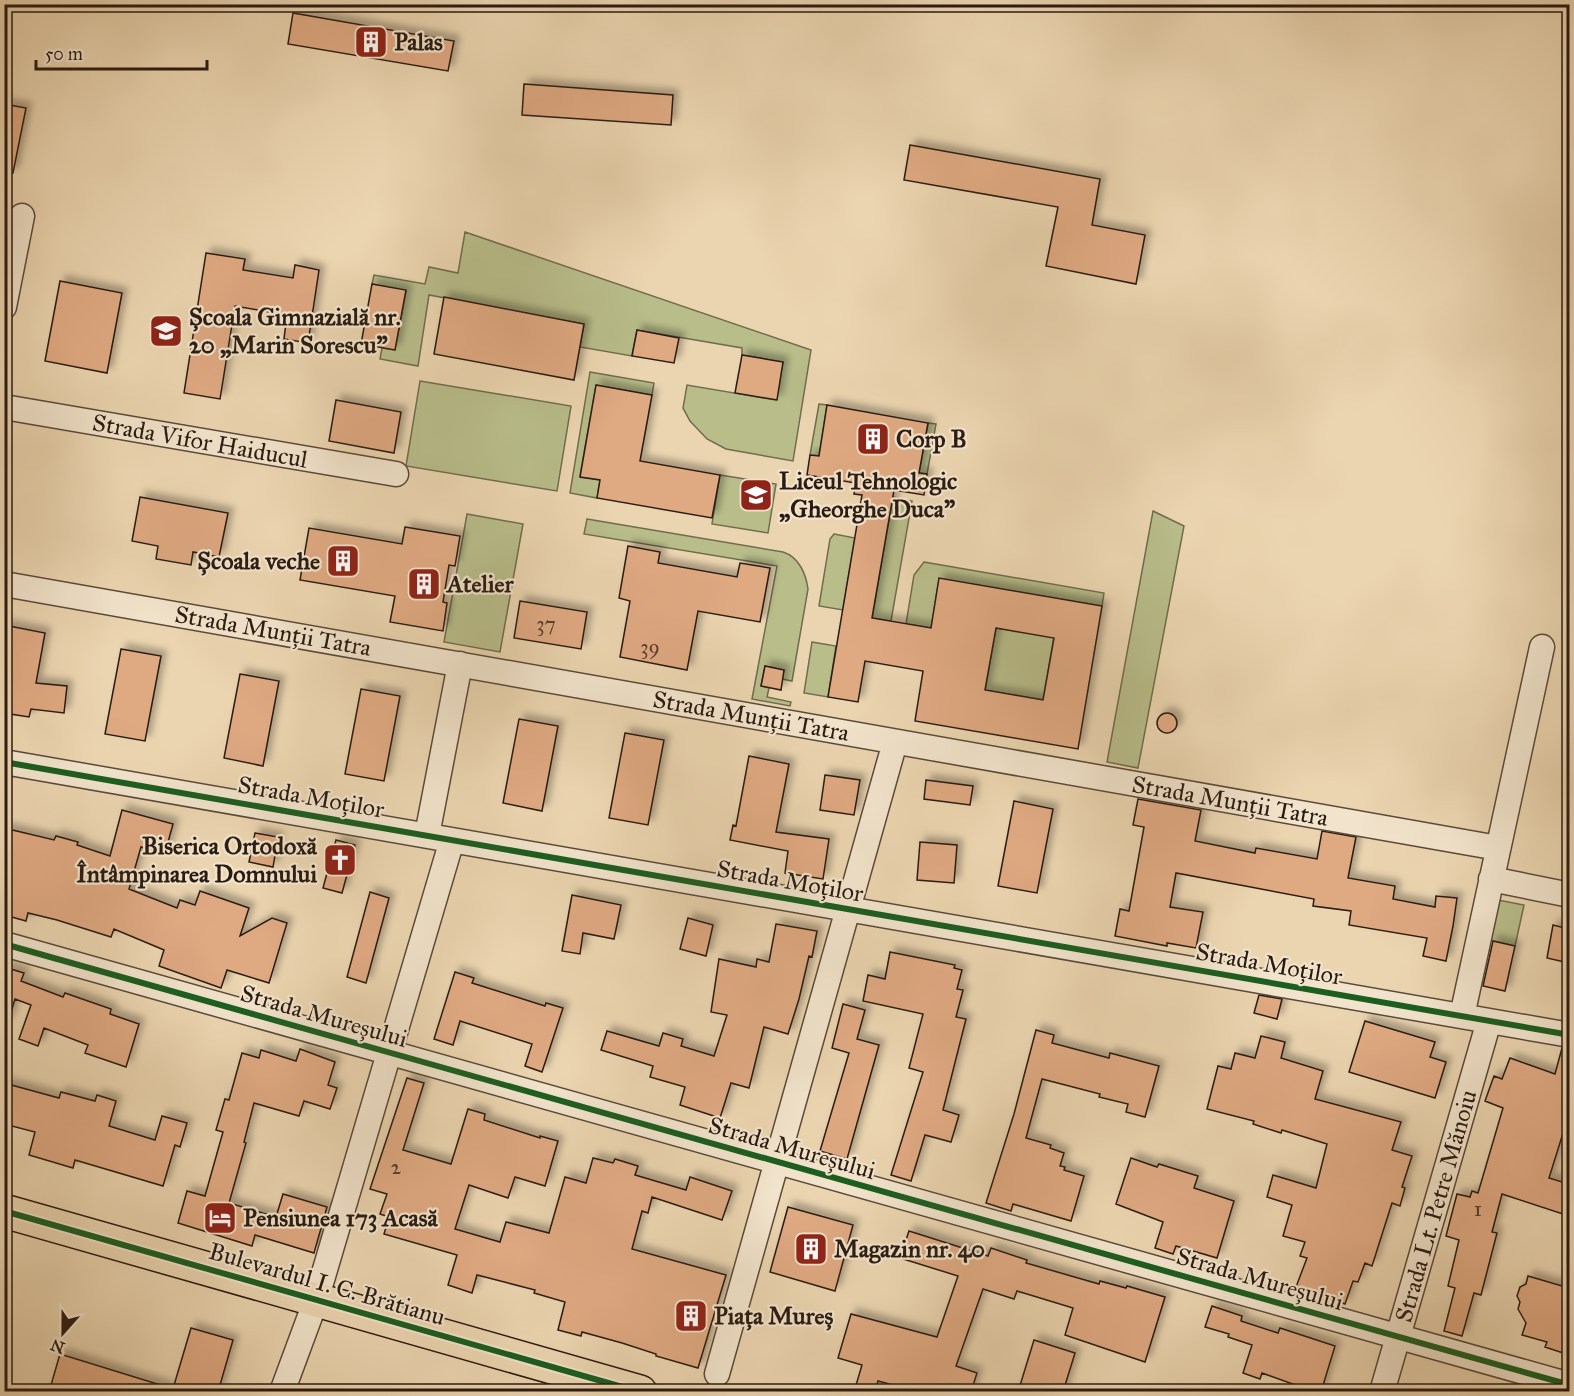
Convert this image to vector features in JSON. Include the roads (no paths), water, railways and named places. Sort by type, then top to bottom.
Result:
[{"type":"main road","name":"Bulevardul I. C. Brătianu","points":[[4,1211],[640,1392]]},
{"type":"street","points":[[4,307],[8,266],[22,216]]},
{"type":"street","name":"Strada Vifor Haiducul","points":[[4,407],[396,474]]},
{"type":"street","name":"Strada Munții Tatra","points":[[4,584],[1498,848]]},
{"type":"street","points":[[1462,1016],[1542,647]]},
{"type":"street","points":[[427,836],[460,664]]},
{"type":"street","points":[[717,1374],[895,742]]},
{"type":"street","name":"Strada Moților","points":[[4,762],[1569,1035]]},
{"type":"street","points":[[282,1392],[316,1300],[452,840]]},
{"type":"street","points":[[1491,879],[1569,895]]},
{"type":"street","name":"Strada Mureșului","points":[[4,944],[1569,1385]]},
{"type":"street","name":"Strada Lt. Petre Mănoiu","points":[[1382,1392],[1489,1021]]},
{"type":"place","name":"Palas","points":[[371,42]]},
{"type":"place","name":"Școala Gimnazială nr. 20 „Marin Sorescu”","points":[[166,331]]},
{"type":"place","name":"Corp B","points":[[873,439]]},
{"type":"place","name":"Liceul Tehnologic „Gheorghe Duca”","points":[[756,495]]},
{"type":"place","name":"Școala veche","points":[[343,561]]},
{"type":"place","name":"Atelier","points":[[424,584]]},
{"type":"place","name":"Biserica Ortodoxă Întâmpinarea Domnului","points":[[340,860]]},
{"type":"place","name":"Pensiunea 173 Acasă","points":[[220,1218]]},
{"type":"place","name":"Magazin nr. 40","points":[[811,1249]]},
{"type":"place","name":"Piața Mureș","points":[[691,1316]]}]
